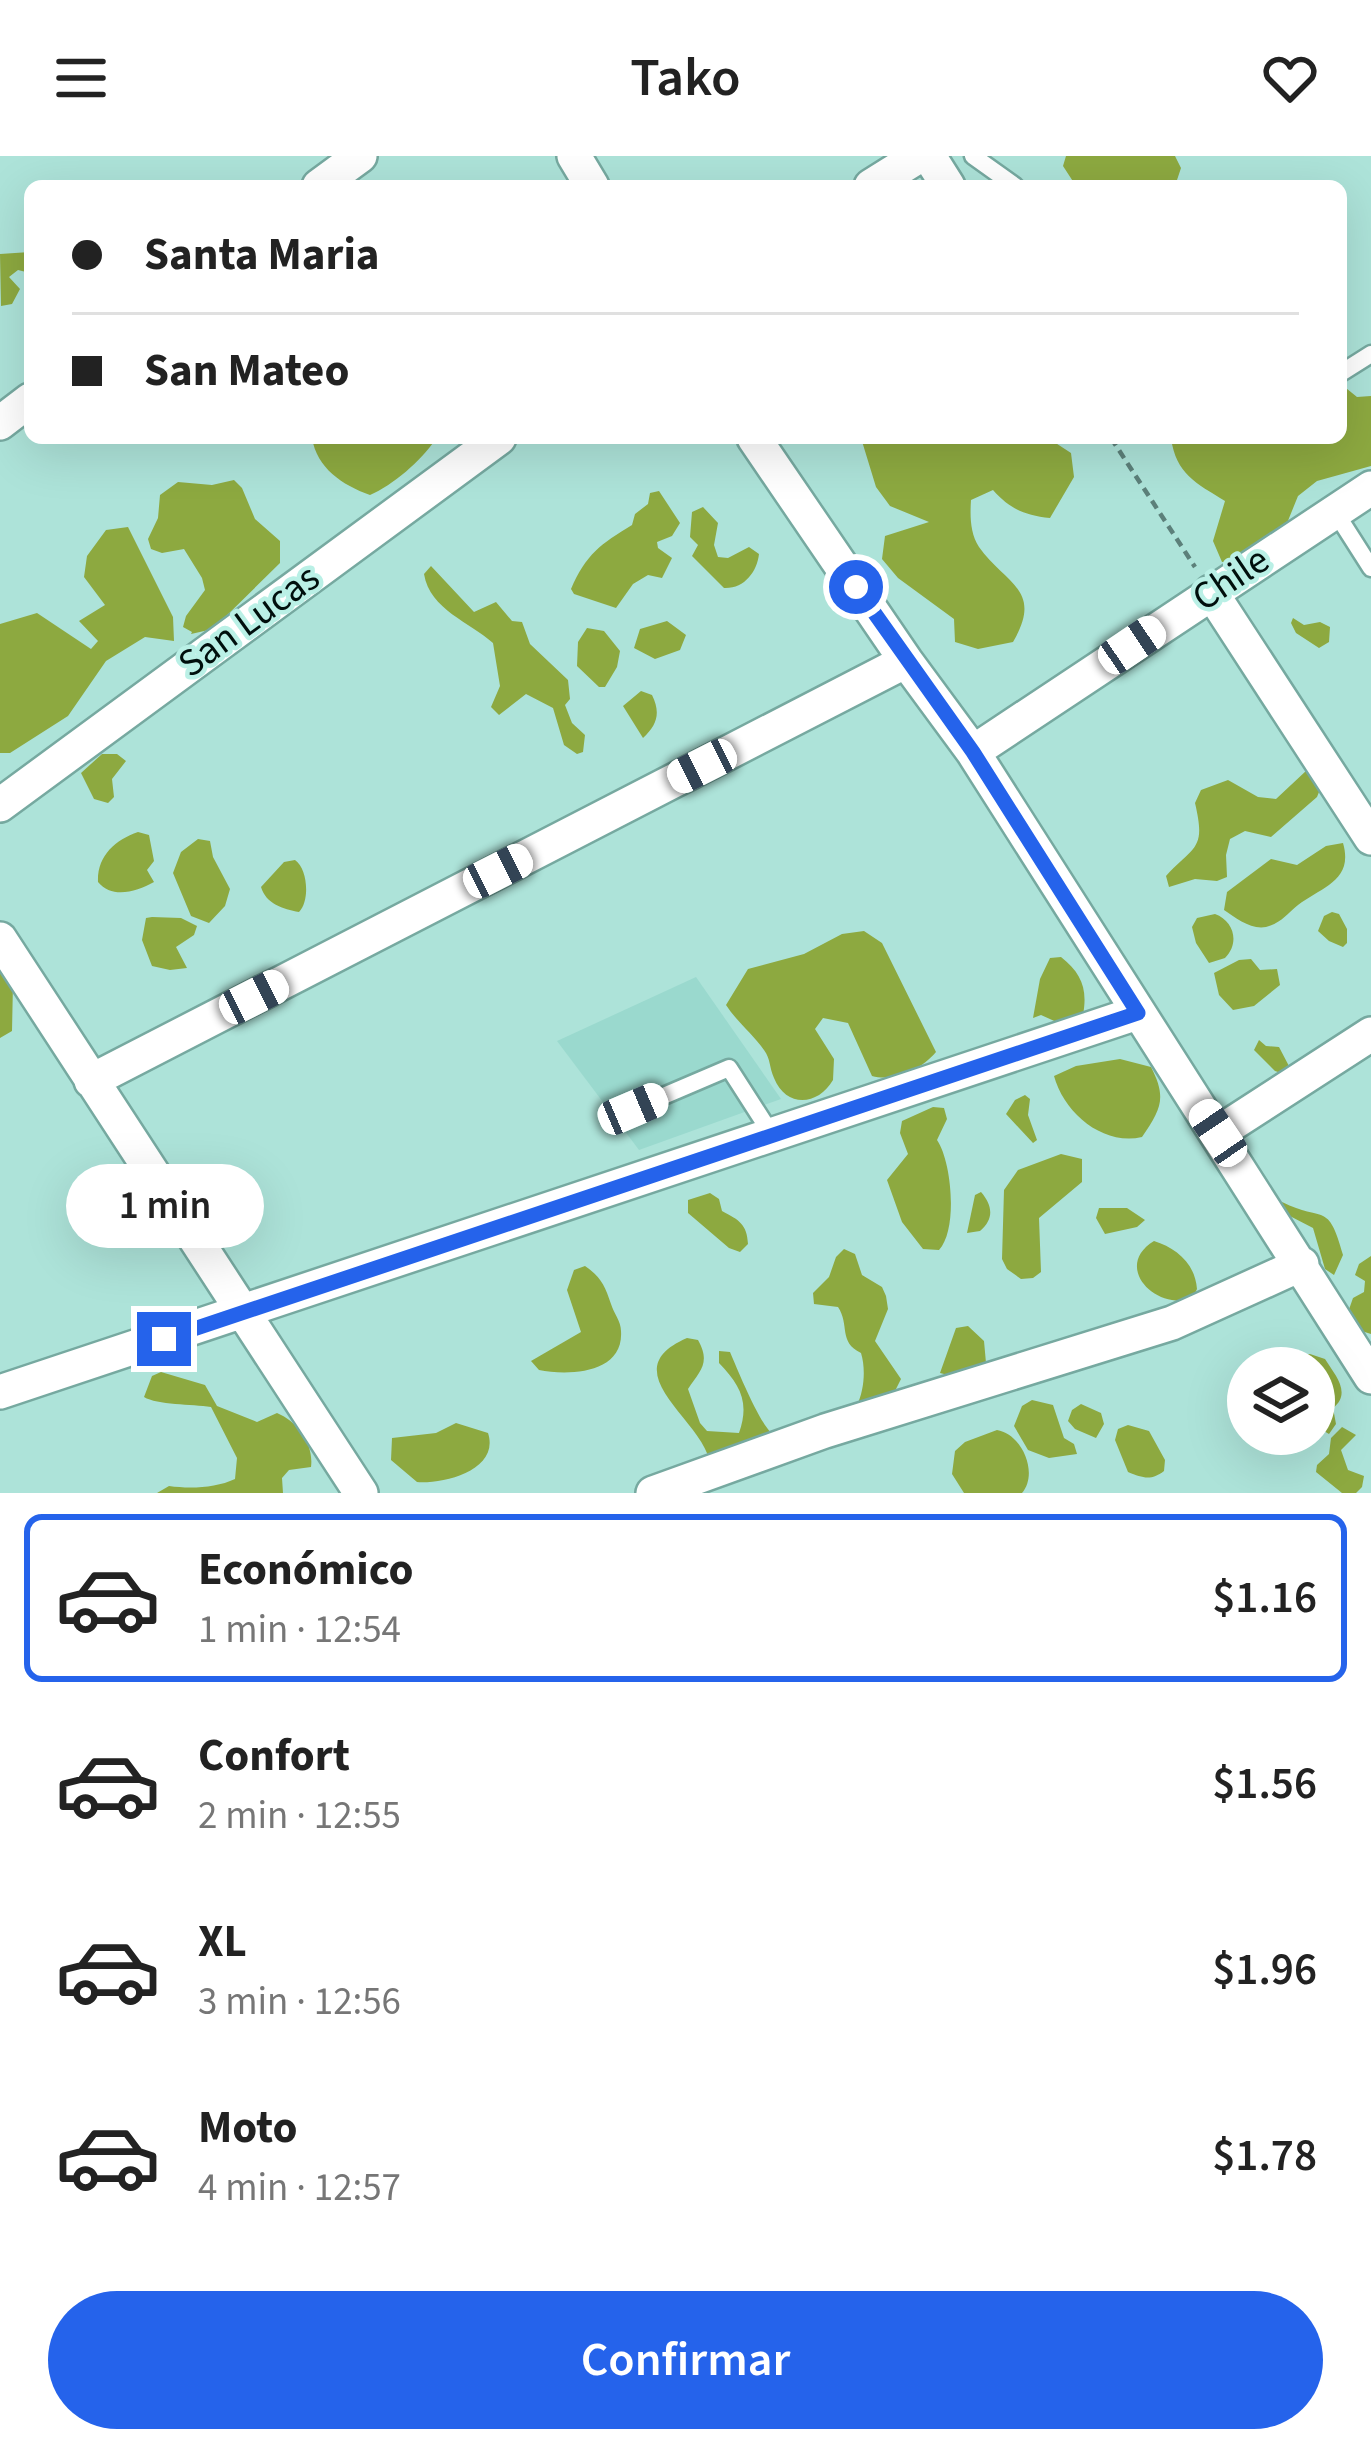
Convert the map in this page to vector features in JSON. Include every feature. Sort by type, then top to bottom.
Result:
[{"type":"street","points":[[327,180],[360,156]]},
{"type":"street","points":[[881,180],[919,156]]},
{"type":"street","points":[[0,423],[24,405]]},
{"type":"street","name":"San Lucas","points":[[0,805],[491,444]]},
{"type":"street","points":[[758,444],[973,752],[1371,1377]]},
{"type":"street","name":"Chile","points":[[973,752],[1371,488]]},
{"type":"street","points":[[1211,592],[1371,838]]},
{"type":"street","points":[[91,1081],[906,662]]},
{"type":"street","points":[[0,939],[361,1493]]},
{"type":"street","points":[[0,1392],[1138,1013]]},
{"type":"street","points":[[1218,1133],[1371,1034]]},
{"type":"street","points":[[653,1493],[825,1431],[1172,1323],[1302,1264]]},
{"type":"lane","points":[[973,156],[1007,180]]},
{"type":"lane","points":[[1334,510],[1371,568]]},
{"type":"lane","points":[[633,1109],[729,1068],[772,1136]]},
{"type":"path","points":[[1115,444],[1211,592]]},
{"type":"shaded area","points":[[696,977],[781,1099],[639,1150],[557,1041]]},
{"type":"green space","points":[[1066,156],[1175,156],[1181,168],[1177,180],[1072,180],[1063,166]]},
{"type":"green space","points":[[24,252],[24,272],[9,277],[20,289],[12,304],[1,306],[0,254]]},
{"type":"green space","points":[[1347,389],[1357,397],[1371,396],[1371,466],[1317,481],[1298,496],[1281,538],[1241,561],[1222,562],[1213,541],[1225,501],[1196,483],[1172,444],[1347,444]]},
{"type":"green space","points":[[314,444],[432,444],[406,472],[370,495],[332,474]]},
{"type":"green space","points":[[863,444],[1057,444],[1071,453],[1074,477],[1050,518],[1018,510],[993,490],[971,500],[976,542],[1023,598],[1022,624],[1013,642],[978,649],[955,642],[954,619],[898,578],[882,559],[885,536],[929,522],[890,506],[876,487]]},
{"type":"green space","points":[[234,480],[255,519],[280,541],[280,563],[213,629],[191,634],[183,627],[186,616],[205,590],[184,549],[162,553],[151,549],[148,539],[158,518],[160,495],[178,482],[212,485]]},
{"type":"green space","points":[[659,491],[680,523],[672,536],[657,542],[672,558],[662,578],[648,575],[633,584],[616,608],[574,594],[571,589],[589,558],[632,525],[635,514],[648,504],[650,493]]},
{"type":"green space","points":[[703,507],[718,523],[714,545],[718,557],[728,558],[749,547],[759,554],[756,567],[738,586],[724,588],[692,556],[698,545],[690,537],[692,512]]},
{"type":"green space","points":[[128,527],[173,617],[174,641],[145,637],[106,661],[68,716],[10,753],[0,753],[0,624],[37,613],[91,649],[98,641],[79,621],[105,605],[84,577],[87,556],[106,530]]},
{"type":"green space","points":[[431,566],[474,612],[496,602],[512,621],[522,622],[530,644],[568,680],[570,699],[565,705],[572,723],[585,735],[583,752],[577,754],[564,745],[553,708],[526,694],[499,715],[491,707],[500,686],[493,643],[434,597],[424,574]]},
{"type":"green space","points":[[1293,618],[1304,625],[1320,622],[1330,627],[1329,642],[1319,648],[1296,633]]},
{"type":"green space","points":[[667,621],[686,635],[680,650],[655,659],[634,648],[640,629]]},
{"type":"green space","points":[[587,628],[604,631],[620,651],[605,687],[599,687],[577,666],[578,642]]},
{"type":"green space","points":[[641,691],[652,695],[657,713],[643,738],[623,706]]},
{"type":"green space","points":[[102,754],[117,754],[126,761],[112,779],[114,797],[108,803],[94,799],[81,773]]},
{"type":"green space","points":[[1307,770],[1321,787],[1317,797],[1271,837],[1245,831],[1230,839],[1227,877],[1169,887],[1166,876],[1196,846],[1195,803],[1201,790],[1228,780],[1258,797],[1276,799]]},
{"type":"green space","points":[[138,832],[149,835],[154,861],[147,870],[154,882],[140,889],[110,891],[98,882],[104,857],[115,844]]},
{"type":"green space","points":[[198,839],[210,841],[230,889],[225,906],[209,923],[191,916],[173,873],[181,852]]},
{"type":"green space","points":[[1343,843],[1340,875],[1276,923],[1255,927],[1224,910],[1227,892],[1271,859],[1297,865],[1326,846]]},
{"type":"green space","points":[[295,860],[306,885],[299,912],[271,902],[261,887],[284,862]]},
{"type":"green space","points":[[1215,914],[1227,922],[1233,939],[1225,958],[1209,963],[1192,927],[1197,918]]},
{"type":"green space","points":[[1339,914],[1347,929],[1343,947],[1318,931],[1324,916]]},
{"type":"green space","points":[[146,918],[181,918],[197,926],[194,935],[176,947],[187,968],[152,966],[142,940]]},
{"type":"green space","points":[[864,931],[882,943],[936,1052],[907,1073],[872,1076],[848,1023],[823,1018],[815,1029],[834,1059],[833,1080],[811,1099],[794,1099],[779,1088],[764,1050],[726,1005],[748,969],[804,954],[842,934]]},
{"type":"green space","points":[[1061,957],[1081,982],[1083,1015],[1061,1024],[1041,1015],[1033,1018],[1040,979],[1050,958]]},
{"type":"green space","points":[[1251,959],[1260,970],[1277,969],[1280,985],[1254,1006],[1233,1010],[1219,995],[1214,973]]},
{"type":"green space","points":[[0,971],[13,983],[12,1031],[0,1038]]},
{"type":"green space","points":[[1259,1040],[1279,1047],[1290,1068],[1287,1075],[1275,1071],[1254,1050]]},
{"type":"green space","points":[[1120,1059],[1151,1067],[1159,1087],[1157,1111],[1142,1137],[1113,1136],[1087,1124],[1066,1102],[1054,1076],[1076,1066]]},
{"type":"green space","points":[[1025,1095],[1030,1099],[1028,1115],[1037,1140],[1033,1143],[1006,1114]]},
{"type":"green space","points":[[933,1107],[944,1108],[947,1119],[937,1140],[951,1196],[949,1227],[939,1250],[923,1249],[902,1222],[887,1180],[908,1154],[900,1133],[902,1121]]},
{"type":"green space","points":[[1061,1154],[1082,1159],[1082,1182],[1039,1218],[1041,1272],[1021,1279],[1002,1259],[1004,1190],[1018,1170]]},
{"type":"green space","points":[[981,1192],[990,1217],[980,1231],[967,1233],[975,1195]]},
{"type":"green space","points":[[710,1193],[719,1199],[722,1211],[744,1227],[748,1244],[740,1252],[688,1213],[688,1200]]},
{"type":"green space","points":[[1282,1202],[1323,1216],[1333,1226],[1343,1255],[1334,1275],[1325,1269],[1313,1228],[1284,1213]]},
{"type":"green space","points":[[1099,1208],[1127,1208],[1145,1220],[1137,1227],[1105,1234],[1096,1218]]},
{"type":"green space","points":[[1154,1241],[1177,1252],[1188,1264],[1197,1289],[1192,1299],[1164,1298],[1143,1284],[1137,1262]]},
{"type":"green space","points":[[844,1249],[855,1254],[862,1275],[882,1287],[886,1296],[888,1309],[875,1341],[901,1379],[891,1399],[857,1405],[864,1380],[861,1353],[849,1344],[838,1307],[814,1304],[813,1293],[829,1277]]},
{"type":"green space","points":[[1371,1256],[1371,1334],[1352,1328],[1346,1318],[1353,1298],[1364,1292],[1365,1281],[1355,1275],[1359,1264]]},
{"type":"green space","points":[[585,1266],[607,1292],[621,1327],[620,1345],[614,1356],[592,1369],[539,1370],[531,1361],[581,1332],[567,1290],[574,1270]]},
{"type":"green space","points":[[968,1326],[984,1341],[986,1363],[952,1376],[940,1373],[956,1328]]},
{"type":"green space","points":[[687,1338],[698,1340],[704,1355],[688,1389],[707,1431],[739,1433],[742,1422],[741,1395],[719,1363],[719,1351],[730,1352],[772,1434],[710,1466],[695,1433],[659,1382],[657,1366],[665,1351]]},
{"type":"green space","points":[[161,1372],[205,1385],[217,1406],[257,1422],[277,1413],[285,1417],[307,1442],[311,1467],[289,1470],[282,1478],[283,1493],[157,1493],[169,1486],[203,1487],[235,1479],[237,1458],[211,1407],[144,1397],[152,1376]]},
{"type":"green space","points":[[1335,1375],[1341,1390],[1335,1406]]},
{"type":"green space","points":[[1032,1400],[1053,1405],[1064,1438],[1074,1444],[1077,1454],[1049,1458],[1028,1450],[1014,1426],[1022,1406]]},
{"type":"green space","points":[[1081,1404],[1101,1413],[1104,1424],[1096,1438],[1068,1421]]},
{"type":"green space","points":[[456,1423],[488,1433],[486,1457],[467,1472],[417,1482],[391,1460],[392,1438],[436,1433]]},
{"type":"green space","points":[[1128,1425],[1149,1431],[1165,1460],[1164,1471],[1147,1477],[1128,1472],[1115,1440],[1118,1429]]},
{"type":"green space","points":[[1342,1427],[1356,1435],[1341,1450],[1348,1470],[1364,1476],[1356,1493],[1342,1493],[1316,1472],[1328,1455],[1335,1455],[1335,1434]]},
{"type":"green space","points":[[997,1430],[1020,1446],[1028,1465],[1027,1485],[1022,1493],[964,1493],[952,1474],[955,1451]]},
{"type":"route","points":[[164,1339],[1138,1013],[973,752],[856,587]]}]
